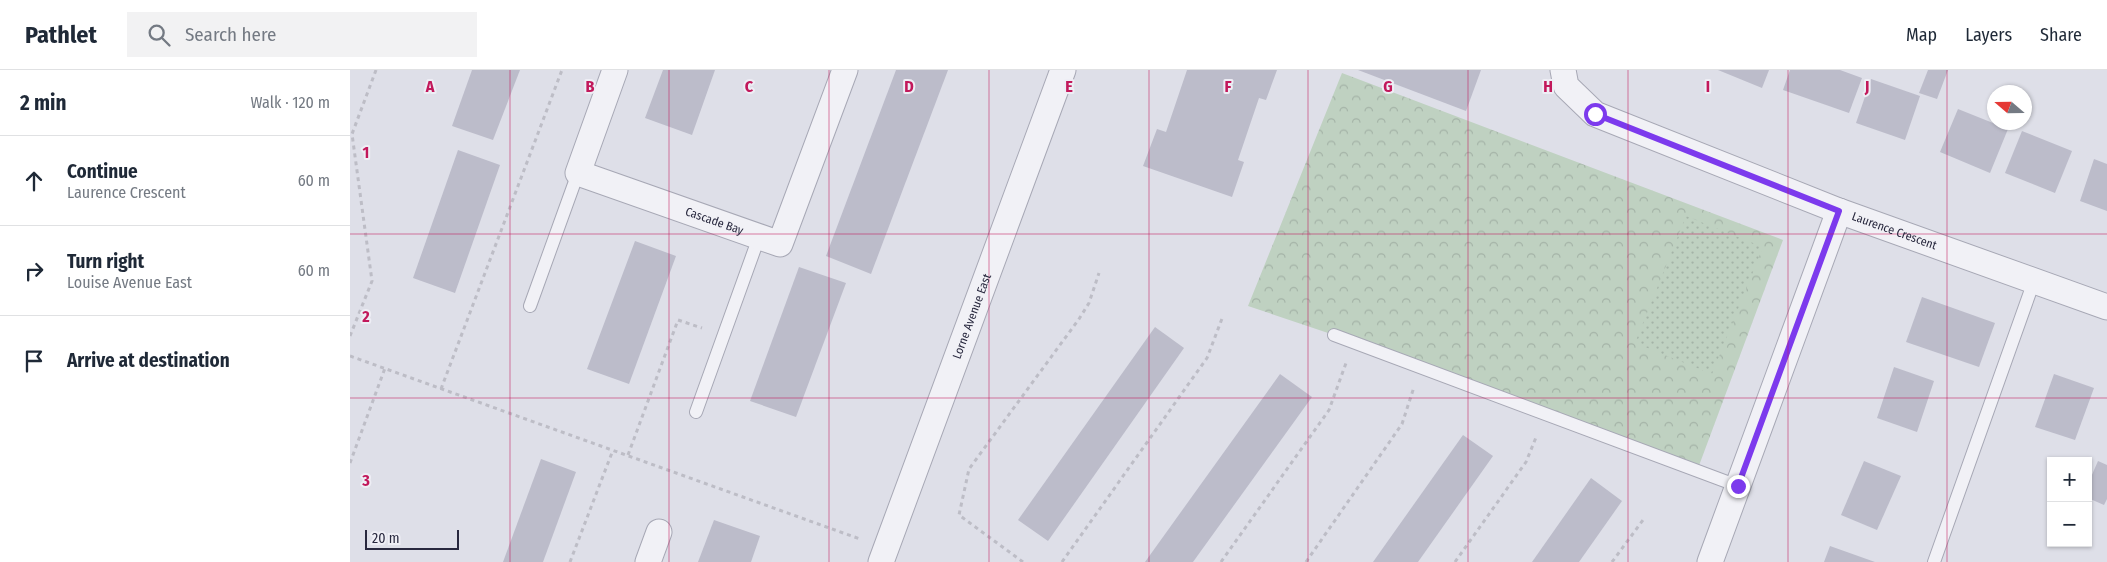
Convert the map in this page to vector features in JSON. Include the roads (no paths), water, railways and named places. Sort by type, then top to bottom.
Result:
[{"type":"street","points":[[578,173],[615,70]]},
{"type":"street","name":"Cascade Bay","points":[[578,173],[780,244],[845,70]]},
{"type":"street","name":"Lorne Avenue East","points":[[884,555],[1063,70]]},
{"type":"street","name":"Laurence Crescent","points":[[1563,70],[1566,86],[1595,114],[1839,211],[2107,307]]},
{"type":"street","points":[[1710,562],[1839,211]]},
{"type":"street","points":[[648,562],[659,532]]},
{"type":"lane","points":[[530,306],[578,173]]},
{"type":"lane","points":[[696,412],[759,237]]},
{"type":"lane","points":[[1934,562],[2034,281]]},
{"type":"lane","points":[[1334,335],[1738,486]]}]
